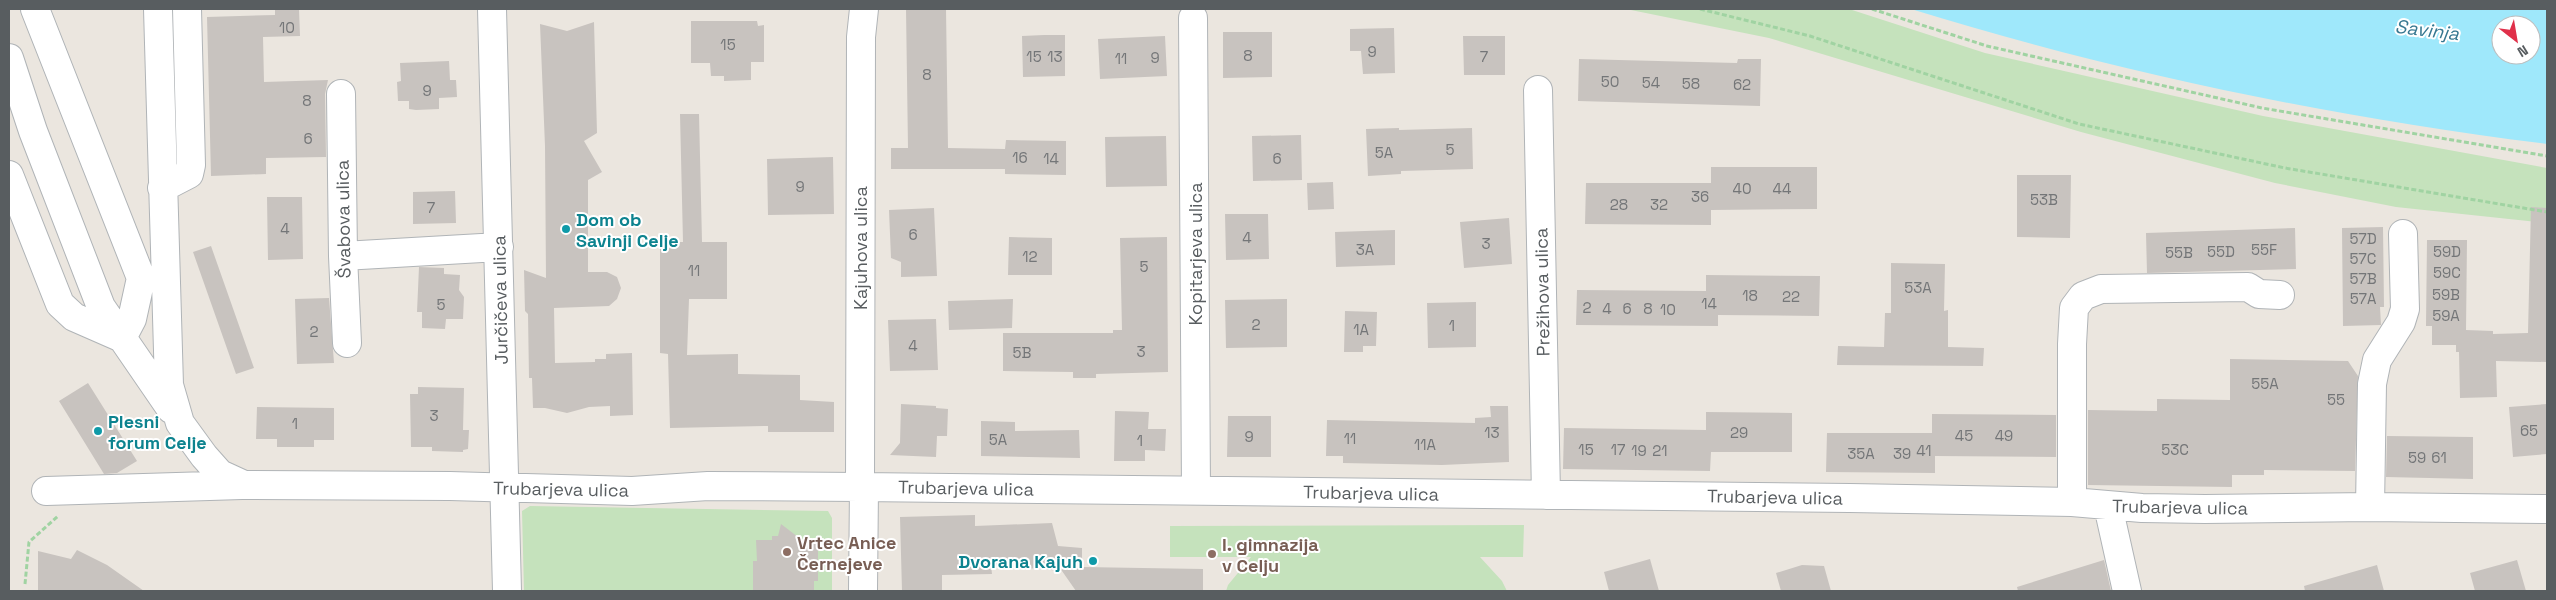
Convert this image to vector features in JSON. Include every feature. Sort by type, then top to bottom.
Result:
[{"type":"street","points":[[9,176],[60,304],[74,317],[122,338],[132,319],[141,278],[35,9]]},
{"type":"street","points":[[158,9],[169,385],[180,423]]},
{"type":"street","points":[[162,188],[189,174],[191,166],[187,9]]},
{"type":"street","name":"Jurčičeva ulica","points":[[492,9],[507,591]]},
{"type":"street","name":"Kajuhova ulica","points":[[863,591],[861,38],[864,9]]},
{"type":"street","name":"Kopitarjeva ulica","points":[[1193,18],[1196,490]]},
{"type":"street","name":"Trubarjeva ulica","points":[[9,58],[33,131],[101,307],[204,456],[220,474],[244,484],[632,491],[708,486],[1196,490],[2072,502],[2108,506],[2230,509],[2370,507],[2547,509]]},
{"type":"street","name":"Prežihova ulica","points":[[1538,90],[1546,495]]},
{"type":"street","name":"Švabova ulica","points":[[341,94],[343,256],[347,343]]},
{"type":"street","points":[[2370,507],[2372,384],[2377,360],[2401,322],[2405,309],[2403,234]]},
{"type":"street","points":[[343,256],[499,247]]},
{"type":"street","points":[[2072,502],[2072,344],[2074,308],[2083,296],[2101,289],[2248,287],[2258,294],[2280,295]]},
{"type":"street","points":[[46,491],[244,484]]},
{"type":"street","points":[[2108,506],[2127,591]]},
{"type":"path","points":[[1700,9],[1810,36],[2079,124],[2286,168],[2547,212]]},
{"type":"path","points":[[1872,9],[1986,46],[2262,108],[2547,156]]},
{"type":"green space","points":[[1626,9],[1849,9],[1985,53],[2263,116],[2547,168],[2547,223],[2396,207],[2275,183],[2081,132],[1769,38]]},
{"type":"green space","points":[[530,506],[828,511],[832,518],[832,591],[524,591],[522,511]]},
{"type":"green space","points":[[1524,525],[1523,557],[1480,557],[1502,581],[1507,591],[1226,591],[1228,585],[1251,557],[1170,557],[1170,526]]},
{"type":"water","name":"Savinja","points":[[1911,9],[2547,9],[2547,144],[2386,121],[2306,106],[2147,73],[2067,53]]},
{"type":"building","points":[[275,9],[299,9],[300,36],[263,37],[264,82],[328,80],[325,94],[326,157],[266,158],[266,174],[211,176],[207,17],[275,15]]},
{"type":"building","points":[[906,9],[946,9],[948,148],[1005,149],[1006,140],[1066,141],[1066,175],[1005,174],[1005,169],[891,169],[891,148],[908,148]]},
{"type":"building","points":[[691,21],[757,21],[758,26],[764,25],[764,62],[751,62],[751,80],[724,81],[724,76],[711,76],[710,63],[691,63]]},
{"type":"building","name":"Dom ob Savinji Celje","points":[[594,22],[597,133],[584,141],[602,172],[588,180],[588,272],[607,272],[617,277],[621,288],[617,299],[609,306],[554,308],[555,363],[595,362],[595,359],[606,359],[606,354],[632,353],[633,415],[610,416],[610,406],[589,407],[567,413],[545,408],[533,408],[532,378],[529,378],[528,314],[525,311],[524,270],[546,278],[545,146],[540,24],[567,31]]},
{"type":"building","points":[[1394,28],[1395,73],[1363,74],[1361,51],[1350,51],[1350,29]]},
{"type":"building","points":[[1223,32],[1272,32],[1272,77],[1223,78]]},
{"type":"building","points":[[1065,35],[1065,76],[1023,77],[1022,36]]},
{"type":"building","points":[[1165,36],[1167,76],[1100,79],[1098,39]]},
{"type":"building","points":[[1463,36],[1505,36],[1505,75],[1464,75]]},
{"type":"building","points":[[1579,59],[1737,63],[1738,59],[1761,59],[1760,106],[1578,101]]},
{"type":"building","points":[[449,61],[450,80],[456,80],[457,97],[439,98],[439,109],[409,109],[409,101],[398,101],[397,82],[401,81],[400,63]]},
{"type":"building","points":[[680,114],[699,114],[702,242],[727,242],[727,299],[689,299],[687,355],[738,354],[738,374],[800,375],[800,400],[834,402],[834,432],[768,432],[768,426],[670,428],[668,354],[660,353],[660,242],[683,242]]},
{"type":"building","points":[[1399,128],[1399,130],[1472,128],[1473,169],[1401,171],[1401,174],[1368,176],[1366,129]]},
{"type":"building","points":[[1301,135],[1302,180],[1253,181],[1252,136]]},
{"type":"building","points":[[1166,136],[1167,186],[1106,187],[1105,137]]},
{"type":"building","points":[[833,157],[834,214],[768,215],[767,159]]},
{"type":"building","points":[[1711,167],[1817,167],[1817,209],[1711,210],[1711,225],[1585,224],[1586,183],[1711,183]]},
{"type":"building","points":[[2017,175],[2071,175],[2070,238],[2017,237]]},
{"type":"building","points":[[1333,182],[1334,209],[1308,210],[1307,183]]},
{"type":"building","points":[[455,191],[456,223],[413,224],[413,192]]},
{"type":"building","points":[[267,197],[302,197],[303,259],[268,260]]},
{"type":"building","points":[[2531,207],[2547,208],[2547,362],[2496,361],[2497,397],[2460,398],[2459,352],[2456,352],[2456,345],[2432,345],[2432,326],[2426,326],[2427,240],[2467,240],[2466,330],[2493,331],[2493,334],[2528,333]]},
{"type":"building","points":[[934,208],[937,276],[901,277],[901,262],[891,258],[889,210]]},
{"type":"building","points":[[1225,214],[1268,214],[1269,259],[1226,260]]},
{"type":"building","points":[[1509,218],[1512,264],[1464,268],[1460,222]]},
{"type":"building","points":[[2383,227],[2384,307],[2380,307],[2381,325],[2343,326],[2342,228]]},
{"type":"building","points":[[2295,228],[2296,269],[2147,273],[2146,233]]},
{"type":"building","points":[[1395,230],[1395,265],[1336,267],[1335,232]]},
{"type":"building","points":[[1009,237],[1052,238],[1052,275],[1008,275]]},
{"type":"building","points":[[1167,237],[1168,372],[1096,374],[1096,378],[1073,378],[1073,372],[1003,371],[1003,333],[1113,333],[1113,330],[1122,330],[1120,238]]},
{"type":"building","points":[[211,246],[254,368],[236,374],[193,252]]},
{"type":"building","points":[[1891,263],[1945,264],[1944,311],[1948,310],[1948,347],[1984,348],[1983,366],[1837,365],[1838,346],[1884,347],[1885,313],[1891,313]]},
{"type":"building","points":[[419,267],[444,268],[444,274],[460,275],[459,290],[464,297],[463,319],[446,319],[445,329],[422,328],[422,312],[417,312]]},
{"type":"building","points":[[1706,275],[1820,276],[1819,316],[1718,315],[1718,326],[1576,325],[1577,290],[1706,291]]},
{"type":"building","points":[[329,298],[334,363],[297,364],[295,299]]},
{"type":"building","points":[[1013,299],[1012,328],[949,330],[948,301]]},
{"type":"building","points":[[1287,299],[1287,347],[1226,348],[1225,300]]},
{"type":"building","points":[[1476,302],[1476,347],[1428,348],[1427,303]]},
{"type":"building","points":[[1345,311],[1377,312],[1376,346],[1363,346],[1363,352],[1344,352]]},
{"type":"building","points":[[936,319],[938,370],[890,371],[888,320]]},
{"type":"building","points":[[2230,359],[2348,361],[2358,376],[2355,471],[2264,470],[2264,475],[2232,475],[2232,487],[2088,485],[2088,410],[2157,411],[2157,399],[2230,400]]},
{"type":"building","name":"Plesni forum Celje","points":[[88,383],[137,461],[117,473],[104,474],[59,401]]},
{"type":"building","points":[[418,387],[464,388],[463,430],[469,430],[468,449],[463,450],[463,452],[432,451],[432,447],[411,447],[410,394],[418,394]]},
{"type":"building","points":[[901,404],[936,406],[936,408],[948,409],[947,436],[937,436],[936,457],[890,455],[900,443]]},
{"type":"building","points":[[2547,404],[2547,454],[2513,457],[2509,407]]},
{"type":"building","points":[[1490,406],[1508,406],[1509,462],[1442,465],[1343,463],[1343,456],[1326,456],[1327,420],[1475,423],[1475,418],[1491,417]]},
{"type":"building","points":[[257,407],[334,408],[334,440],[314,440],[314,447],[277,447],[277,439],[256,439]]},
{"type":"building","points":[[1115,411],[1149,412],[1148,429],[1166,429],[1165,451],[1145,450],[1145,461],[1114,461]]},
{"type":"building","points":[[1706,412],[1792,413],[1792,452],[1711,452],[1710,471],[1563,469],[1564,428],[1706,430]]},
{"type":"building","points":[[1932,414],[2056,415],[2056,457],[1935,456],[1935,473],[1826,472],[1827,433],[1932,433]]},
{"type":"building","points":[[1228,416],[1271,416],[1271,457],[1227,457]]},
{"type":"building","points":[[981,421],[1015,422],[1015,431],[1079,430],[1080,458],[981,456]]},
{"type":"building","points":[[2387,436],[2473,437],[2473,479],[2386,477]]},
{"type":"building","points":[[975,515],[975,526],[1052,523],[1058,546],[1082,548],[1082,567],[1203,569],[1203,591],[1076,591],[1062,571],[991,565],[992,574],[942,575],[942,591],[902,591],[900,517]]},
{"type":"building","name":"Vrtec Anice Černejeve","points":[[781,524],[798,537],[799,542],[818,542],[818,581],[814,581],[814,591],[753,591],[753,561],[757,561],[756,540],[772,540],[772,536],[778,536]]},
{"type":"building","points":[[77,550],[107,565],[144,591],[38,591],[38,551],[71,559]]},
{"type":"building","points":[[1650,559],[1659,591],[1609,591],[1604,572]]},
{"type":"building","points":[[2104,560],[2111,591],[2018,591],[2017,587]]},
{"type":"building","points":[[2517,560],[2526,591],[2475,591],[2470,573]]},
{"type":"building","points":[[1802,565],[1824,566],[1831,591],[1781,591],[1776,573]]},
{"type":"building","points":[[2377,565],[2384,591],[2305,591],[2304,586]]},
{"type":"place","name":"Dom ob Savinji Celje","points":[[566,229]]},
{"type":"place","name":"Plesni forum Celje","points":[[98,431]]},
{"type":"place","name":"Vrtec Anice Černejeve","points":[[787,552]]},
{"type":"place","name":"I. gimnazija v Celju","points":[[1212,554]]},
{"type":"place","name":"Dvorana Kajuh","points":[[1093,561]]}]
